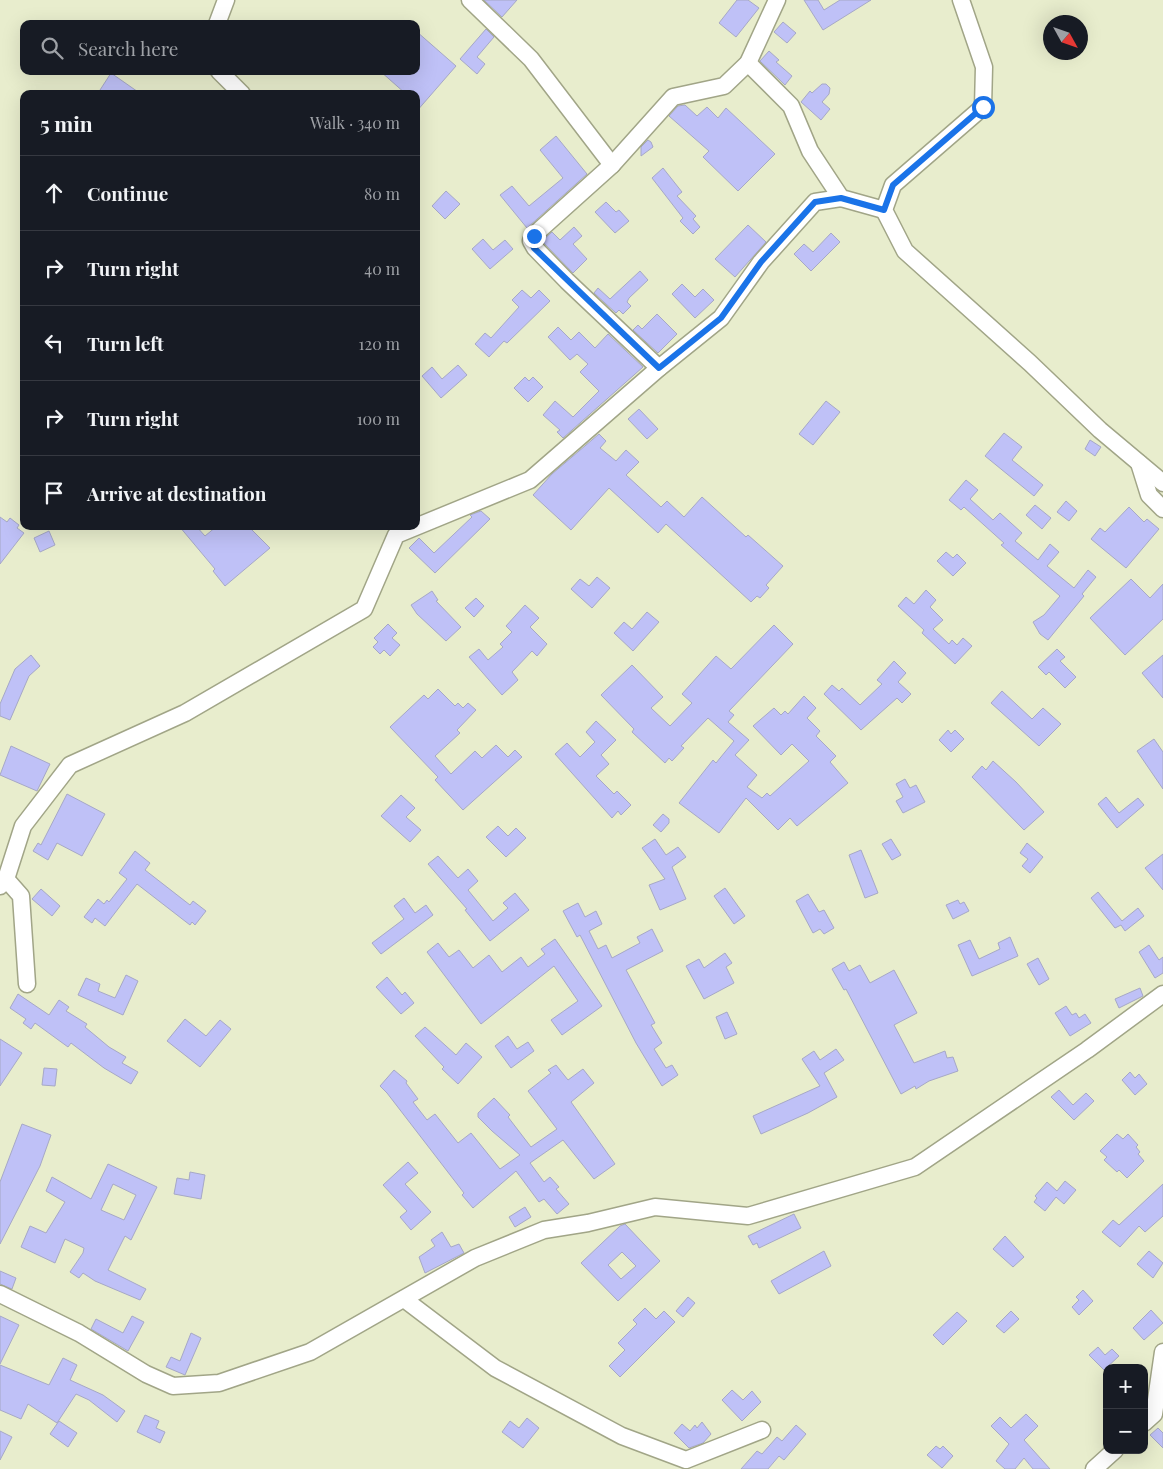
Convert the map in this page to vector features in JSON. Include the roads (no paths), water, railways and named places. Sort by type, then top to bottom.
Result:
[{"type":"street","points":[[218,20],[226,0]]},
{"type":"street","points":[[470,0],[531,58],[612,165]]},
{"type":"street","points":[[659,368],[567,282],[534,248],[531,241],[534,236],[612,165],[673,98],[724,86],[748,63],[777,0]]},
{"type":"street","points":[[960,0],[984,67],[983,107],[893,185],[884,210],[905,252],[1030,363],[1135,460],[1163,483]]},
{"type":"street","points":[[748,63],[791,106],[810,151],[841,198]]},
{"type":"street","points":[[223,75],[238,90]]},
{"type":"street","points":[[420,525],[530,480],[659,368],[721,318],[761,262],[815,202],[841,198],[884,210]]},
{"type":"street","points":[[1135,460],[1158,469],[1163,468]]},
{"type":"street","points":[[1135,460],[1149,495],[1163,509]]},
{"type":"street","points":[[27,984],[22,896],[3,882],[23,826],[70,765],[185,714],[364,610],[396,535],[408,530]]},
{"type":"street","points":[[0,1294],[79,1333],[146,1374],[173,1386],[219,1384],[310,1352],[475,1258],[544,1230],[588,1223],[655,1207],[748,1216],[915,1166],[1087,1050],[1163,994]]},
{"type":"street","points":[[404,1298],[495,1368],[622,1436],[685,1464],[762,1430]]},
{"type":"street","points":[[1148,1419],[1154,1414],[1163,1352]]},
{"type":"street","points":[[1094,1469],[1111,1454]]}]
